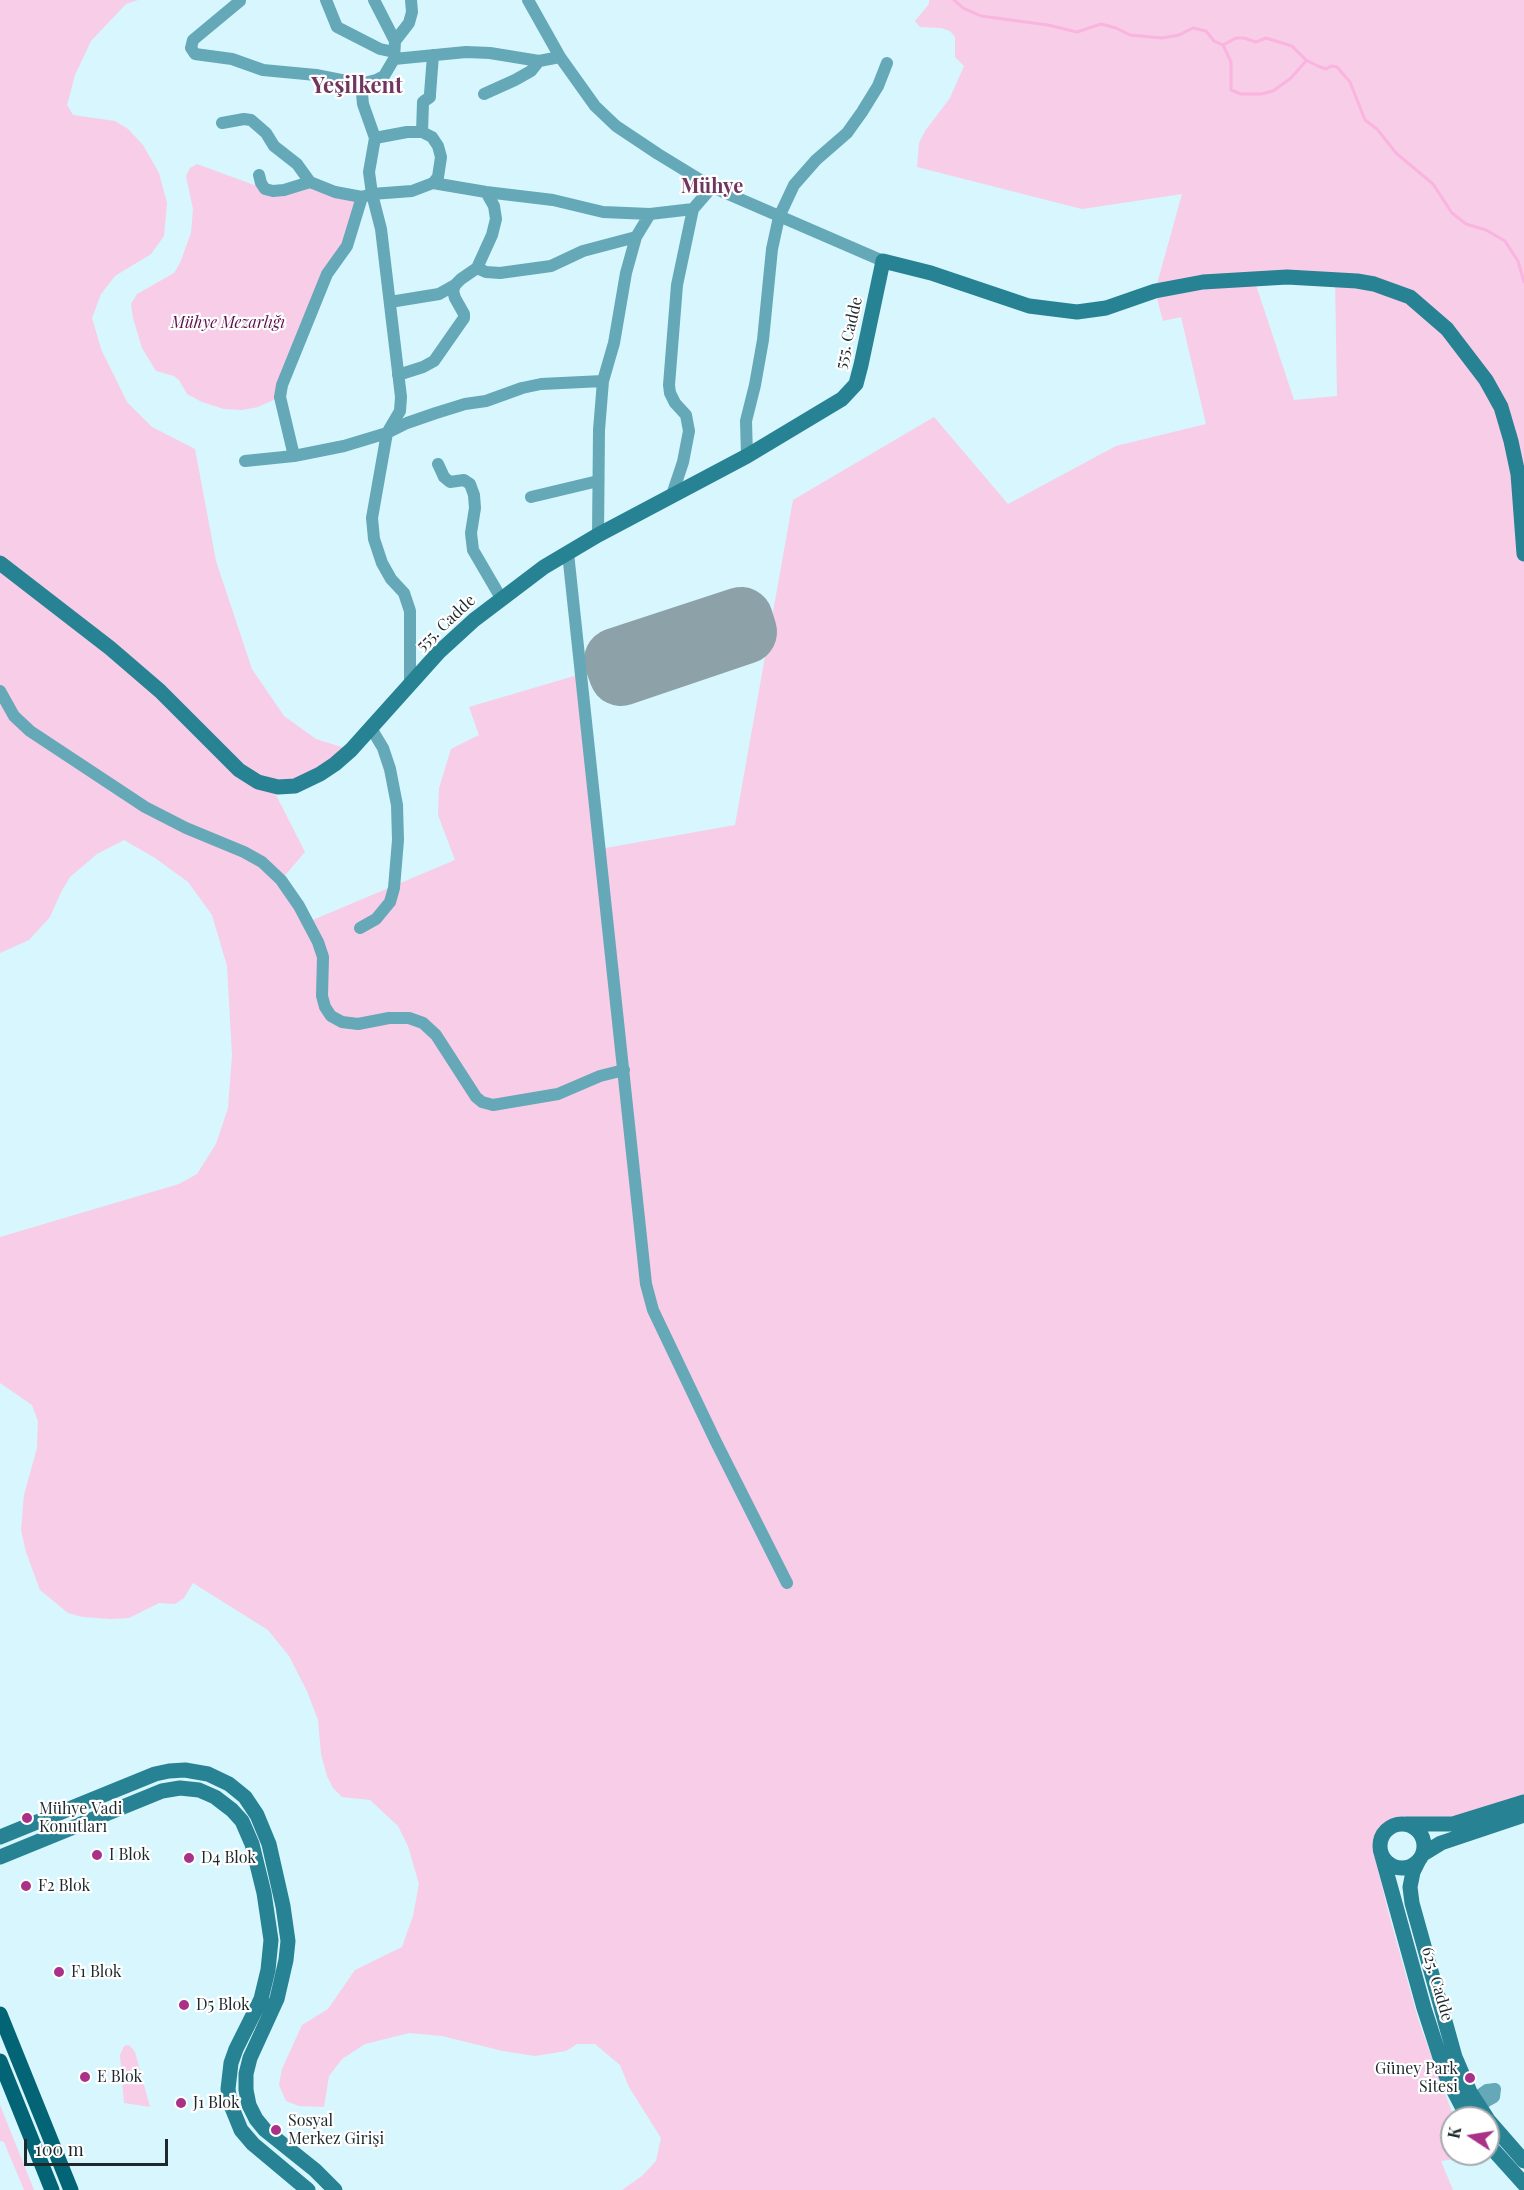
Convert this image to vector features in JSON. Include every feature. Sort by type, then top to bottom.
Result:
[{"type":"main road","points":[[0,2014],[71,2190]]},
{"type":"main road","points":[[0,2061],[52,2190]]},
{"type":"street","points":[[326,0],[337,27],[380,49],[433,55],[490,53],[539,62],[560,57]]},
{"type":"street","points":[[374,0],[394,50]]},
{"type":"street","points":[[240,1],[193,40],[191,48],[195,54],[232,59],[263,70],[316,75],[361,84],[384,76],[394,50],[409,23],[412,12],[411,0]]},
{"type":"street","points":[[528,0],[560,57],[595,105],[616,126],[711,187],[883,261],[931,273],[1029,306],[1077,312],[1106,308],[1155,291],[1203,282],[1287,277],[1357,281],[1374,284],[1410,297],[1447,329],[1486,380],[1501,407],[1518,474],[1524,554]]},
{"type":"street","points":[[422,132],[423,102],[430,94],[433,55]]},
{"type":"street","points":[[484,94],[531,71],[539,62]]},
{"type":"street","points":[[747,456],[746,421],[763,340],[772,249],[779,217],[794,185],[816,160],[847,133],[862,112],[878,86],[887,63]]},
{"type":"street","points":[[294,456],[280,397],[282,385],[327,274],[347,246],[367,195],[375,138],[363,104],[361,84]]},
{"type":"street","points":[[222,123],[251,120],[266,133],[274,146],[297,164],[310,182],[335,192],[367,195],[412,191],[433,183],[438,177],[440,166],[438,146],[432,137],[422,132],[407,132],[375,138]]},
{"type":"street","points":[[260,175],[265,189],[273,191],[285,190],[310,182]]},
{"type":"street","points":[[433,183],[554,200],[603,212],[650,214],[693,209]]},
{"type":"street","points":[[672,495],[685,455],[689,431],[686,415],[675,403],[669,384],[677,285],[693,209],[711,187]]},
{"type":"street","points":[[390,302],[439,294],[477,268],[492,235],[496,219],[494,206],[486,192]]},
{"type":"street","points":[[367,195],[381,229],[400,411],[387,433],[372,518],[374,539],[382,563],[404,593],[410,611],[410,682]]},
{"type":"street","points":[[598,536],[603,381],[614,343],[626,273],[636,237],[650,214]]},
{"type":"street","points":[[477,268],[486,272],[500,273],[551,267],[584,251],[636,237]]},
{"type":"street","name":"555. Cadde","points":[[0,563],[118,655],[160,691],[239,770],[258,782],[278,787],[295,786],[320,774],[351,750],[439,652],[501,598],[568,553],[747,456],[842,399],[856,384],[883,261]]},
{"type":"street","points":[[398,375],[434,361],[457,329],[464,314],[455,298],[453,291],[455,285]]},
{"type":"street","points":[[245,461],[294,456],[344,446],[387,433],[436,413],[465,404],[486,401],[522,388],[541,384],[603,381]]},
{"type":"street","points":[[438,464],[444,477],[450,482],[464,480],[470,484],[474,502],[471,533],[473,550],[501,598]]},
{"type":"street","points":[[531,497],[598,481]]},
{"type":"street","points":[[568,553],[646,1284],[653,1310],[787,1583]]},
{"type":"street","points":[[0,691],[14,716],[30,731],[145,807],[186,828],[244,852],[262,862],[281,880],[300,906],[318,942],[323,957],[322,996],[331,1016],[342,1022],[358,1024],[399,1018],[409,1018],[423,1023],[436,1035],[476,1097],[494,1105],[558,1094],[600,1076],[624,1070]]},
{"type":"street","points":[[360,928],[376,920],[390,902],[394,888],[398,840],[398,811],[390,769],[383,748],[371,728]]},
{"type":"street","points":[[0,1837],[154,1774],[169,1771],[185,1770],[208,1774],[229,1784],[245,1797],[265,1830],[287,1925],[288,1941],[277,1999],[250,2058],[246,2073],[249,2105],[256,2119],[276,2139],[315,2169],[335,2190]]},
{"type":"street","points":[[0,1857],[142,1797],[171,1789],[192,1789],[211,1794],[237,1815],[245,1827],[256,1859],[271,1940],[265,1984],[255,2011],[236,2049],[228,2077],[228,2089],[234,2115],[241,2130],[265,2155],[308,2190]]},
{"type":"street","points":[[1524,1802],[1453,1824],[1393,1825],[1383,1834],[1379,1846],[1382,1856],[1392,1866],[1407,1868],[1441,1843],[1524,1815]]},
{"type":"street","points":[[1407,1824],[1420,1832],[1424,1846],[1413,1872],[1410,1887],[1412,1902],[1452,2048],[1465,2083],[1468,2106]]},
{"type":"street","name":"625. Cadde","points":[[1382,1856],[1424,2008],[1446,2076],[1466,2106]]},
{"type":"street","points":[[1500,2134],[1524,2161]]},
{"type":"street","points":[[265,2155],[276,2139]]},
{"type":"street","points":[[1500,2157],[1524,2184]]},
{"type":"green space","points":[[0,0],[138,0],[126,4],[91,41],[75,75],[67,105],[73,115],[115,121],[128,129],[143,145],[159,173],[167,203],[164,236],[151,254],[115,276],[101,294],[92,318],[101,349],[127,402],[152,427],[195,449],[216,561],[252,669],[284,716],[316,739],[351,750],[335,764],[278,787],[276,795],[305,852],[281,880],[308,922],[455,860],[438,815],[439,788],[451,749],[479,735],[469,707],[581,674],[600,849],[735,825],[793,500],[934,417],[1008,504],[1116,446],[1206,424],[1181,317],[1163,321],[1155,291],[1182,194],[1082,209],[917,167],[919,143],[925,131],[950,98],[964,66],[955,57],[955,37],[950,31],[920,27],[915,21],[929,4],[929,0],[1524,0],[1524,1802],[1463,1822],[1382,1825],[1374,1837],[1373,1849],[1419,2022],[1450,2106],[1440,2106],[1440,2166],[1443,2166],[1453,2190],[622,2190],[642,2176],[656,2161],[661,2138],[629,2087],[620,2065],[595,2044],[577,2044],[566,2051],[535,2056],[503,2051],[442,2036],[409,2033],[365,2044],[342,2059],[329,2076],[324,2107],[299,2106],[286,2101],[279,2085],[282,2069],[302,2025],[328,2009],[355,1970],[402,1947],[413,1916],[419,1884],[408,1846],[398,1826],[370,1800],[342,1797],[333,1788],[321,1754],[318,1720],[307,1691],[289,1656],[268,1630],[193,1583],[184,1598],[175,1604],[159,1603],[129,1618],[111,1619],[83,1617],[68,1613],[40,1590],[26,1552],[21,1530],[24,1495],[37,1448],[38,1421],[32,1405],[0,1383],[0,1237],[179,1184],[197,1174],[216,1144],[228,1108],[232,1055],[227,966],[212,915],[188,882],[155,858],[124,840],[97,854],[70,877],[50,917],[29,940],[0,953]],"holes":[[[1335,278],[1337,396],[1294,400],[1254,279]]]},
{"type":"green space","name":"Mühye Mezarlığı","points":[[197,164],[265,189],[298,185],[362,197],[347,246],[333,263],[280,397],[258,407],[242,410],[224,409],[187,394],[174,376],[156,371],[142,348],[133,318],[131,304],[137,294],[174,273],[180,263],[191,233],[193,209],[186,176],[190,168]]},
{"type":"green space","points":[[129,2045],[135,2052],[150,2107],[124,2103],[120,2055],[124,2046]]},
{"type":"green space","points":[[0,2105],[34,2190],[24,2190],[4,2142],[0,2141]]},
{"type":"waterway","points":[[954,0],[963,8],[981,16],[1048,25],[1077,32],[1101,24],[1130,35],[1162,38],[1179,35],[1193,28],[1206,31],[1214,41],[1223,45],[1236,38],[1256,42],[1266,38],[1292,46],[1306,60],[1318,66],[1326,69],[1331,66],[1337,67],[1350,82],[1365,120],[1377,129],[1396,153],[1433,184],[1452,213],[1466,224],[1486,230],[1505,241],[1518,261],[1524,282]]},
{"type":"waterway","points":[[1223,45],[1231,62],[1231,90],[1241,94],[1261,94],[1273,91],[1291,78],[1306,61]]},
{"type":"runway","points":[[741,619],[745,632],[621,674],[616,660],[741,619]]},
{"type":"place","name":"Mühye Vadi Konutları","points":[[27,1818]]},
{"type":"place","name":"I Blok","points":[[97,1855]]},
{"type":"place","name":"D4 Blok","points":[[189,1858]]},
{"type":"place","name":"F2 Blok","points":[[26,1886]]},
{"type":"place","name":"F1 Blok","points":[[59,1972]]},
{"type":"place","name":"D5 Blok","points":[[184,2005]]},
{"type":"place","name":"E Blok","points":[[85,2077]]},
{"type":"place","name":"Güney Park Sitesi","points":[[1470,2078]]},
{"type":"place","name":"J1 Blok","points":[[181,2103]]},
{"type":"place","name":"Sosyal Merkez Girişi","points":[[276,2130]]},
{"type":"district","name":"Yeşilkent","points":[[357,86]]},
{"type":"district","name":"Mühye","points":[[712,187]]}]
